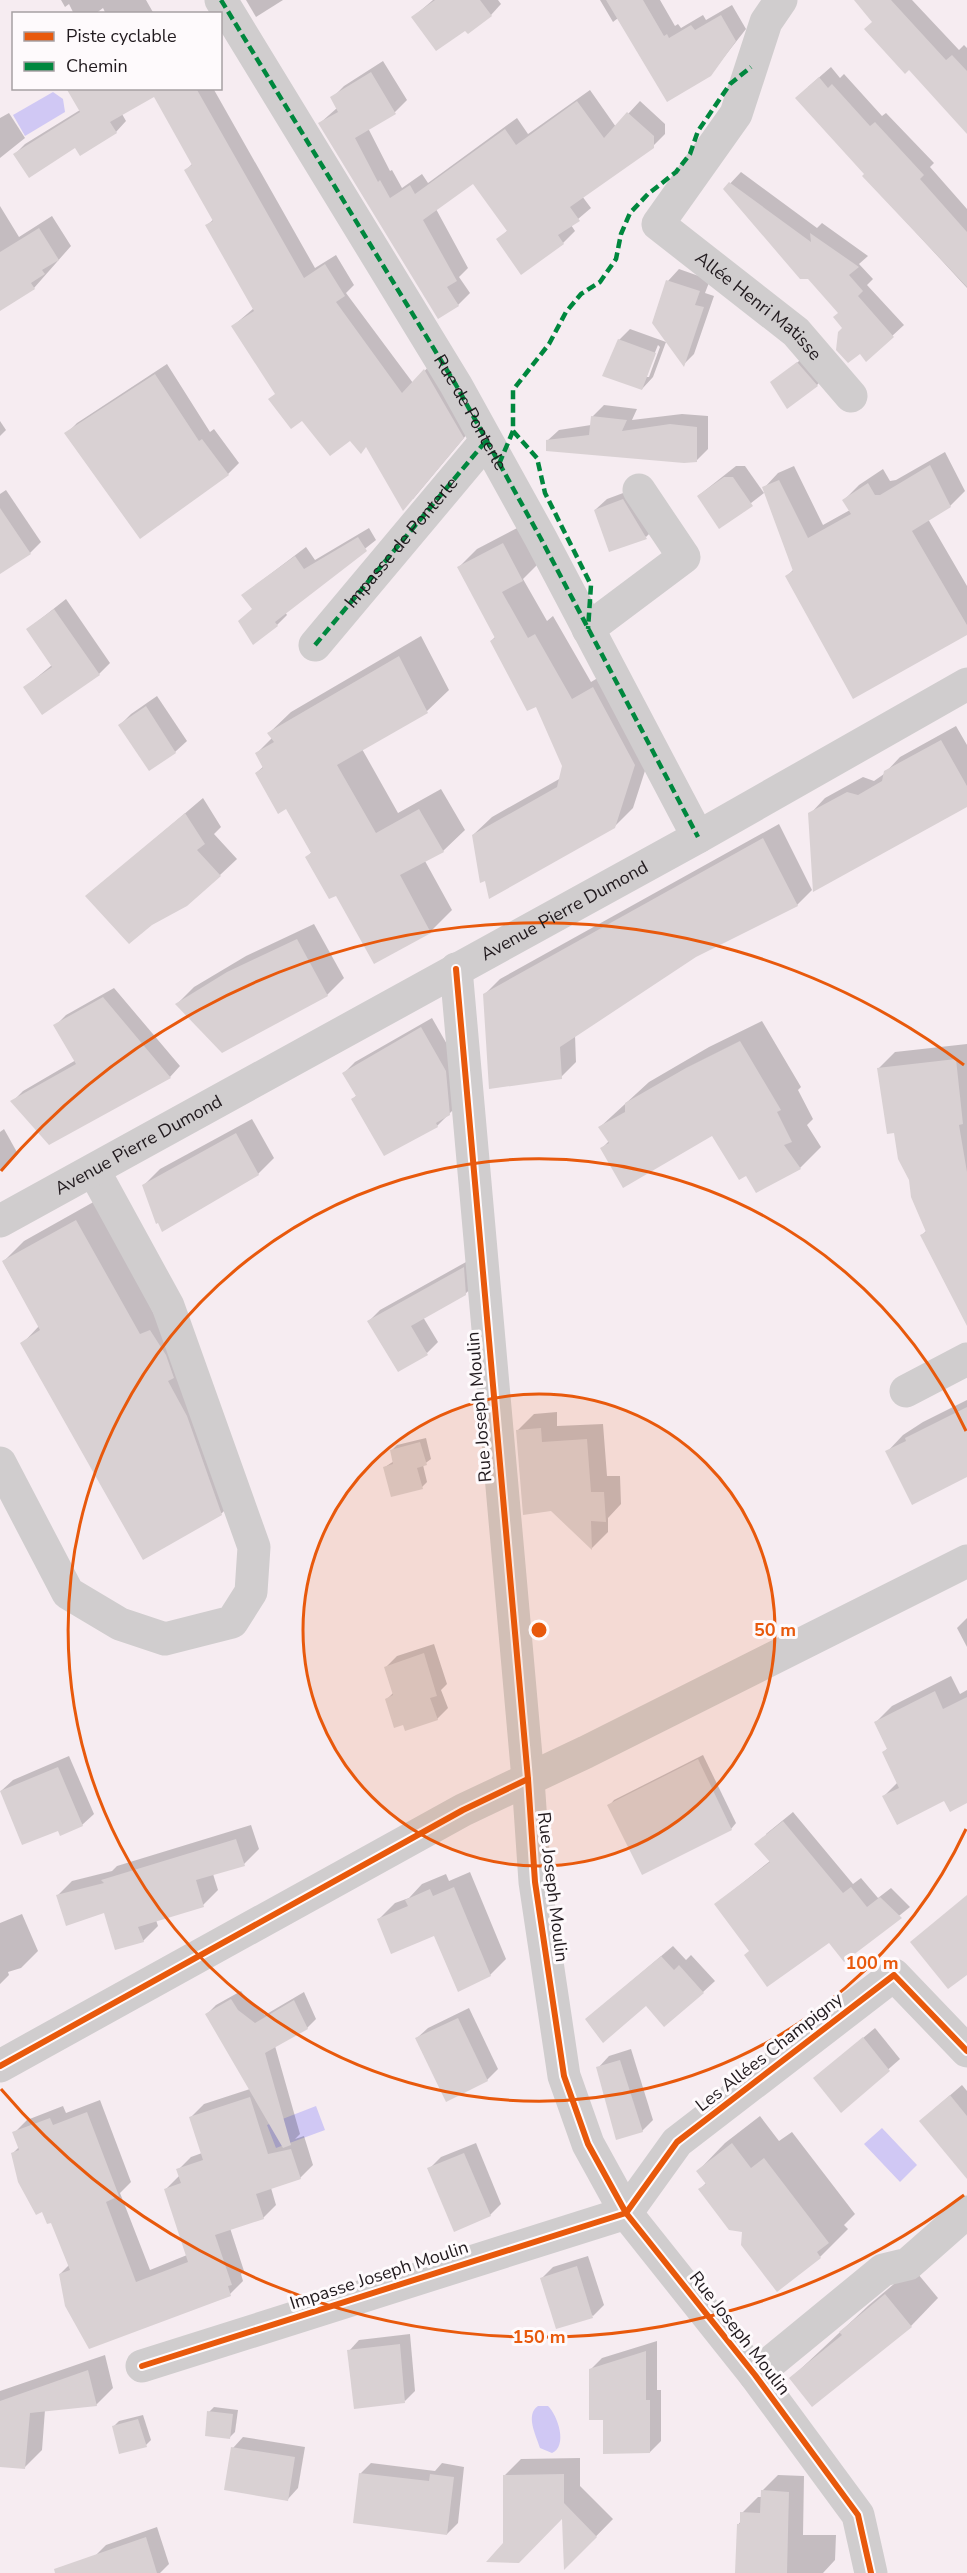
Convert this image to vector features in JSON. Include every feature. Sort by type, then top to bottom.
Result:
[{"type":"street","name":"Rue de Ponterle","points":[[221,0],[456,386],[588,628],[698,837]]},
{"type":"street","name":"Allée Henri Matisse","points":[[781,0],[766,22],[736,114],[658,224],[796,332],[851,396]]},
{"type":"street","name":"Impasse de Ponterle","points":[[315,645],[486,441]]},
{"type":"street","points":[[588,628],[684,557],[639,490]]},
{"type":"street","name":"Avenue Pierre Dumond","points":[[0,1221],[698,837],[967,684]]},
{"type":"street","name":"Rue Joseph Moulin","points":[[456,969],[528,1779],[535,1882],[564,2076],[588,2144],[626,2212],[755,2375],[858,2515],[871,2573]]},
{"type":"street","points":[[0,1463],[68,1593],[120,1624],[165,1639],[232,1622],[251,1593],[254,1547],[168,1306],[94,1171]]},
{"type":"street","points":[[906,1391],[967,1359]]},
{"type":"street","points":[[0,2066],[463,1810],[967,1561]]},
{"type":"street","name":"Les Allées Champigny","points":[[626,2212],[677,2142],[894,1975],[967,2051]]},
{"type":"street","name":"Impasse Joseph Moulin","points":[[142,2366],[626,2212]]},
{"type":"street","points":[[755,2375],[883,2270],[908,2264],[967,2212]]},
{"type":"shaded area","points":[[53,92],[63,99],[65,112],[25,136],[13,115]]},
{"type":"shaded area","points":[[316,2106],[325,2130],[276,2148],[267,2125]]},
{"type":"shaded area","points":[[882,2128],[917,2165],[900,2182],[864,2144]]},
{"type":"shaded area","points":[[538,2406],[548,2406],[558,2423],[560,2444],[552,2453],[540,2448],[534,2431],[532,2415]]},
{"type":"building","points":[[435,0],[480,0],[492,16],[468,34],[465,31],[436,51],[411,17]]},
{"type":"building","points":[[606,0],[643,0],[664,36],[667,34],[669,38],[691,25],[695,30],[721,15],[736,41],[711,76],[667,102]]},
{"type":"building","points":[[854,0],[891,0],[946,60],[952,55],[967,71],[967,134],[909,70],[905,74],[864,29],[872,22]]},
{"type":"building","points":[[371,72],[396,114],[355,138],[378,182],[380,180],[390,198],[410,185],[415,194],[505,129],[516,145],[577,101],[604,138],[627,112],[654,136],[654,148],[570,207],[580,221],[558,235],[564,244],[521,275],[496,239],[507,231],[473,184],[423,220],[457,281],[447,287],[459,306],[438,319],[318,123],[338,112],[330,97]]},
{"type":"building","points":[[819,77],[828,88],[832,84],[870,126],[875,122],[924,175],[920,179],[967,232],[967,287],[862,176],[864,174],[795,98]]},
{"type":"building","points":[[67,90],[197,90],[304,278],[325,264],[345,296],[336,302],[402,393],[424,369],[464,438],[403,511],[366,447],[361,454],[350,441],[330,456],[302,421],[291,429],[268,399],[275,394],[231,326],[254,311],[205,225],[213,221],[184,170],[192,165],[154,97],[110,122],[117,133],[80,156],[75,148],[29,178],[13,154],[80,112]]},
{"type":"building","points":[[729,182],[811,242],[810,233],[859,267],[849,275],[863,291],[858,296],[894,337],[866,362],[860,354],[848,363],[836,350],[838,332],[842,328],[833,317],[838,313],[808,279],[800,279],[723,189]]},
{"type":"building","points":[[39,228],[59,260],[42,270],[45,274],[31,283],[35,289],[0,311],[0,252]]},
{"type":"building","points":[[666,280],[700,291],[695,305],[704,307],[684,367],[652,323]]},
{"type":"building","points":[[618,339],[656,353],[642,390],[602,376]]},
{"type":"building","points":[[797,362],[818,386],[787,409],[770,382]]},
{"type":"building","points":[[155,374],[199,441],[202,439],[229,475],[140,539],[64,433]]},
{"type":"building","points":[[591,416],[627,420],[622,431],[670,424],[697,427],[697,462],[684,463],[546,451],[546,440],[589,435]]},
{"type":"building","points":[[930,465],[951,507],[912,531],[967,625],[967,635],[853,699],[785,576],[793,571],[762,487],[779,480],[808,538],[851,514],[842,500],[868,483],[875,495],[880,495]]},
{"type":"building","points":[[724,477],[733,477],[753,506],[719,529],[697,496]]},
{"type":"building","points":[[623,499],[647,539],[609,552],[594,510]]},
{"type":"building","points":[[0,508],[31,554],[0,574]]},
{"type":"building","points":[[358,537],[367,551],[275,622],[278,626],[253,645],[238,621],[252,609],[241,595],[295,556],[304,569]]},
{"type":"building","points":[[503,543],[523,581],[502,592],[528,638],[535,634],[572,699],[593,687],[635,765],[615,828],[489,899],[485,881],[480,883],[472,835],[557,787],[562,766],[536,707],[527,711],[490,641],[495,638],[457,567]]},
{"type":"building","points":[[54,609],[100,675],[42,715],[23,687],[52,667],[26,629]]},
{"type":"building","points":[[399,656],[428,713],[337,765],[376,833],[419,809],[444,852],[400,875],[431,933],[374,964],[336,896],[329,899],[305,857],[311,853],[286,809],[278,814],[255,773],[263,768],[255,753],[274,742],[267,733]]},
{"type":"building","points":[[146,706],[176,753],[149,771],[118,725]]},
{"type":"building","points":[[941,740],[967,786],[967,807],[813,892],[808,813],[847,792],[858,795],[882,781],[884,771]]},
{"type":"building","points":[[185,813],[205,844],[197,850],[221,876],[187,906],[152,925],[129,944],[85,896]]},
{"type":"building","points":[[763,838],[798,906],[696,957],[560,1047],[562,1079],[489,1089],[483,994]]},
{"type":"building","points":[[297,939],[328,996],[222,1053],[175,1004],[227,972]]},
{"type":"building","points":[[103,997],[171,1078],[49,1145],[10,1101],[76,1064],[53,1025]]},
{"type":"building","points":[[421,1027],[446,1071],[450,1115],[436,1123],[438,1127],[384,1156],[351,1099],[356,1096],[342,1073]]},
{"type":"building","points":[[740,1041],[781,1110],[777,1112],[792,1142],[784,1145],[801,1169],[756,1193],[746,1176],[739,1180],[712,1136],[623,1188],[600,1148],[609,1143],[598,1127],[625,1112],[625,1103],[686,1068]]},
{"type":"building","points":[[956,1059],[963,1124],[959,1125],[967,1172],[967,1326],[920,1235],[926,1232],[911,1197],[909,1180],[898,1159],[894,1133],[887,1134],[877,1068]]},
{"type":"building","points":[[236,1133],[259,1175],[162,1232],[158,1223],[156,1224],[142,1185]]},
{"type":"building","points":[[76,1220],[140,1334],[150,1330],[166,1355],[174,1378],[168,1381],[187,1416],[222,1515],[143,1560],[20,1343],[40,1330],[2,1261]]},
{"type":"building","points":[[464,1267],[466,1295],[411,1326],[428,1355],[398,1372],[367,1321]]},
{"type":"building","points":[[967,1407],[967,1477],[912,1505],[885,1451],[906,1441],[905,1438]]},
{"type":"building","points":[[541,1428],[542,1442],[587,1439],[591,1492],[604,1492],[606,1522],[591,1521],[592,1550],[551,1511],[523,1515],[516,1430]]},
{"type":"building","points":[[420,1442],[427,1465],[417,1468],[423,1489],[391,1497],[383,1467],[393,1464],[390,1450]]},
{"type":"building","points":[[424,1653],[437,1696],[430,1698],[438,1720],[405,1731],[403,1725],[394,1728],[385,1699],[393,1695],[384,1667]]},
{"type":"building","points":[[935,1691],[943,1709],[967,1697],[967,1803],[950,1812],[944,1801],[897,1825],[882,1796],[899,1788],[882,1752],[887,1749],[874,1722]]},
{"type":"building","points":[[698,1759],[732,1830],[642,1875],[607,1805]]},
{"type":"building","points":[[58,1767],[83,1826],[60,1836],[58,1831],[22,1845],[0,1791]]},
{"type":"building","points":[[783,1821],[843,1893],[851,1887],[867,1907],[880,1897],[902,1918],[844,1962],[829,1943],[767,1987],[744,1955],[749,1951],[714,1904],[770,1862],[754,1844]]},
{"type":"building","points":[[236,1839],[245,1866],[196,1880],[204,1907],[138,1927],[144,1942],[115,1950],[104,1913],[66,1926],[56,1895],[104,1883],[101,1880]]},
{"type":"building","points":[[454,1887],[491,1976],[458,1992],[434,1936],[391,1954],[377,1919],[408,1906],[405,1900],[430,1889],[433,1896]]},
{"type":"building","points":[[967,1895],[967,1975],[948,1989],[910,1942]]},
{"type":"building","points":[[661,1956],[674,1970],[679,1965],[704,1993],[664,2027],[646,2006],[603,2043],[585,2019]]},
{"type":"building","points":[[231,1999],[238,2010],[255,2023],[294,2000],[308,2029],[265,2053],[291,2145],[283,2148],[205,2014]]},
{"type":"building","points":[[458,2018],[488,2081],[446,2102],[415,2038]]},
{"type":"building","points":[[863,2037],[890,2071],[841,2113],[813,2078]]},
{"type":"building","points":[[620,2060],[643,2132],[616,2140],[596,2067]]},
{"type":"building","points":[[950,2095],[967,2116],[967,2179],[919,2121]]},
{"type":"building","points":[[250,2097],[268,2154],[291,2149],[301,2179],[256,2194],[264,2219],[215,2235],[232,2285],[228,2286],[231,2296],[89,2349],[65,2306],[59,2274],[70,2270],[51,2223],[47,2224],[42,2212],[36,2215],[18,2182],[11,2153],[19,2150],[12,2132],[50,2118],[53,2125],[87,2112],[119,2196],[106,2202],[136,2282],[188,2262],[164,2189],[181,2183],[176,2169],[203,2160],[189,2117]]},
{"type":"building","points":[[732,2143],[751,2168],[764,2158],[829,2243],[817,2252],[821,2258],[777,2292],[741,2245],[742,2232],[729,2230],[698,2189],[706,2184],[696,2171]]},
{"type":"building","points":[[464,2153],[491,2216],[454,2232],[427,2168]]},
{"type":"building","points":[[577,2266],[593,2318],[556,2329],[540,2278]]},
{"type":"building","points":[[885,2294],[912,2327],[812,2407],[789,2378],[842,2335],[839,2332]]},
{"type":"building","points":[[400,2344],[405,2403],[354,2409],[347,2350]]},
{"type":"building","points":[[646,2351],[646,2400],[650,2400],[650,2453],[603,2454],[603,2420],[589,2420],[589,2369]]},
{"type":"building","points":[[88,2370],[97,2406],[30,2413],[25,2469],[0,2467],[0,2401]]},
{"type":"building","points":[[207,2411],[233,2414],[230,2439],[205,2436]]},
{"type":"building","points":[[138,2419],[147,2447],[119,2454],[112,2426]]},
{"type":"building","points":[[231,2447],[295,2457],[288,2501],[224,2490]]},
{"type":"building","points":[[359,2473],[429,2481],[430,2474],[454,2477],[447,2535],[353,2523]]},
{"type":"building","points":[[564,2474],[564,2503],[597,2537],[564,2570],[562,2519],[519,2563],[486,2562],[503,2543],[503,2475]]},
{"type":"building","points":[[761,2490],[789,2492],[787,2573],[735,2573],[737,2524],[740,2524],[740,2512],[760,2513]]},
{"type":"building","points":[[146,2537],[157,2573],[55,2573],[54,2569]]},
{"type":"marked path","points":[[221,0],[456,385],[540,537],[698,837]]},
{"type":"marked path","points":[[499,464],[513,431],[513,390],[549,344],[566,312],[581,294],[600,282],[616,259],[621,234],[630,213],[648,194],[676,172],[690,154],[698,131],[730,84],[751,67]]},
{"type":"marked path","points":[[513,431],[537,458],[545,493],[591,585],[588,629]]},
{"type":"marked path","points":[[315,645],[486,441]]},
{"type":"cycle path","points":[[456,969],[528,1779],[535,1882],[564,2076],[588,2144],[626,2213],[755,2375],[858,2515],[871,2573]]},
{"type":"cycle path","points":[[0,2066],[463,1810],[528,1779]]},
{"type":"cycle path","points":[[142,2366],[626,2213],[677,2142],[894,1975],[967,2051]]}]
